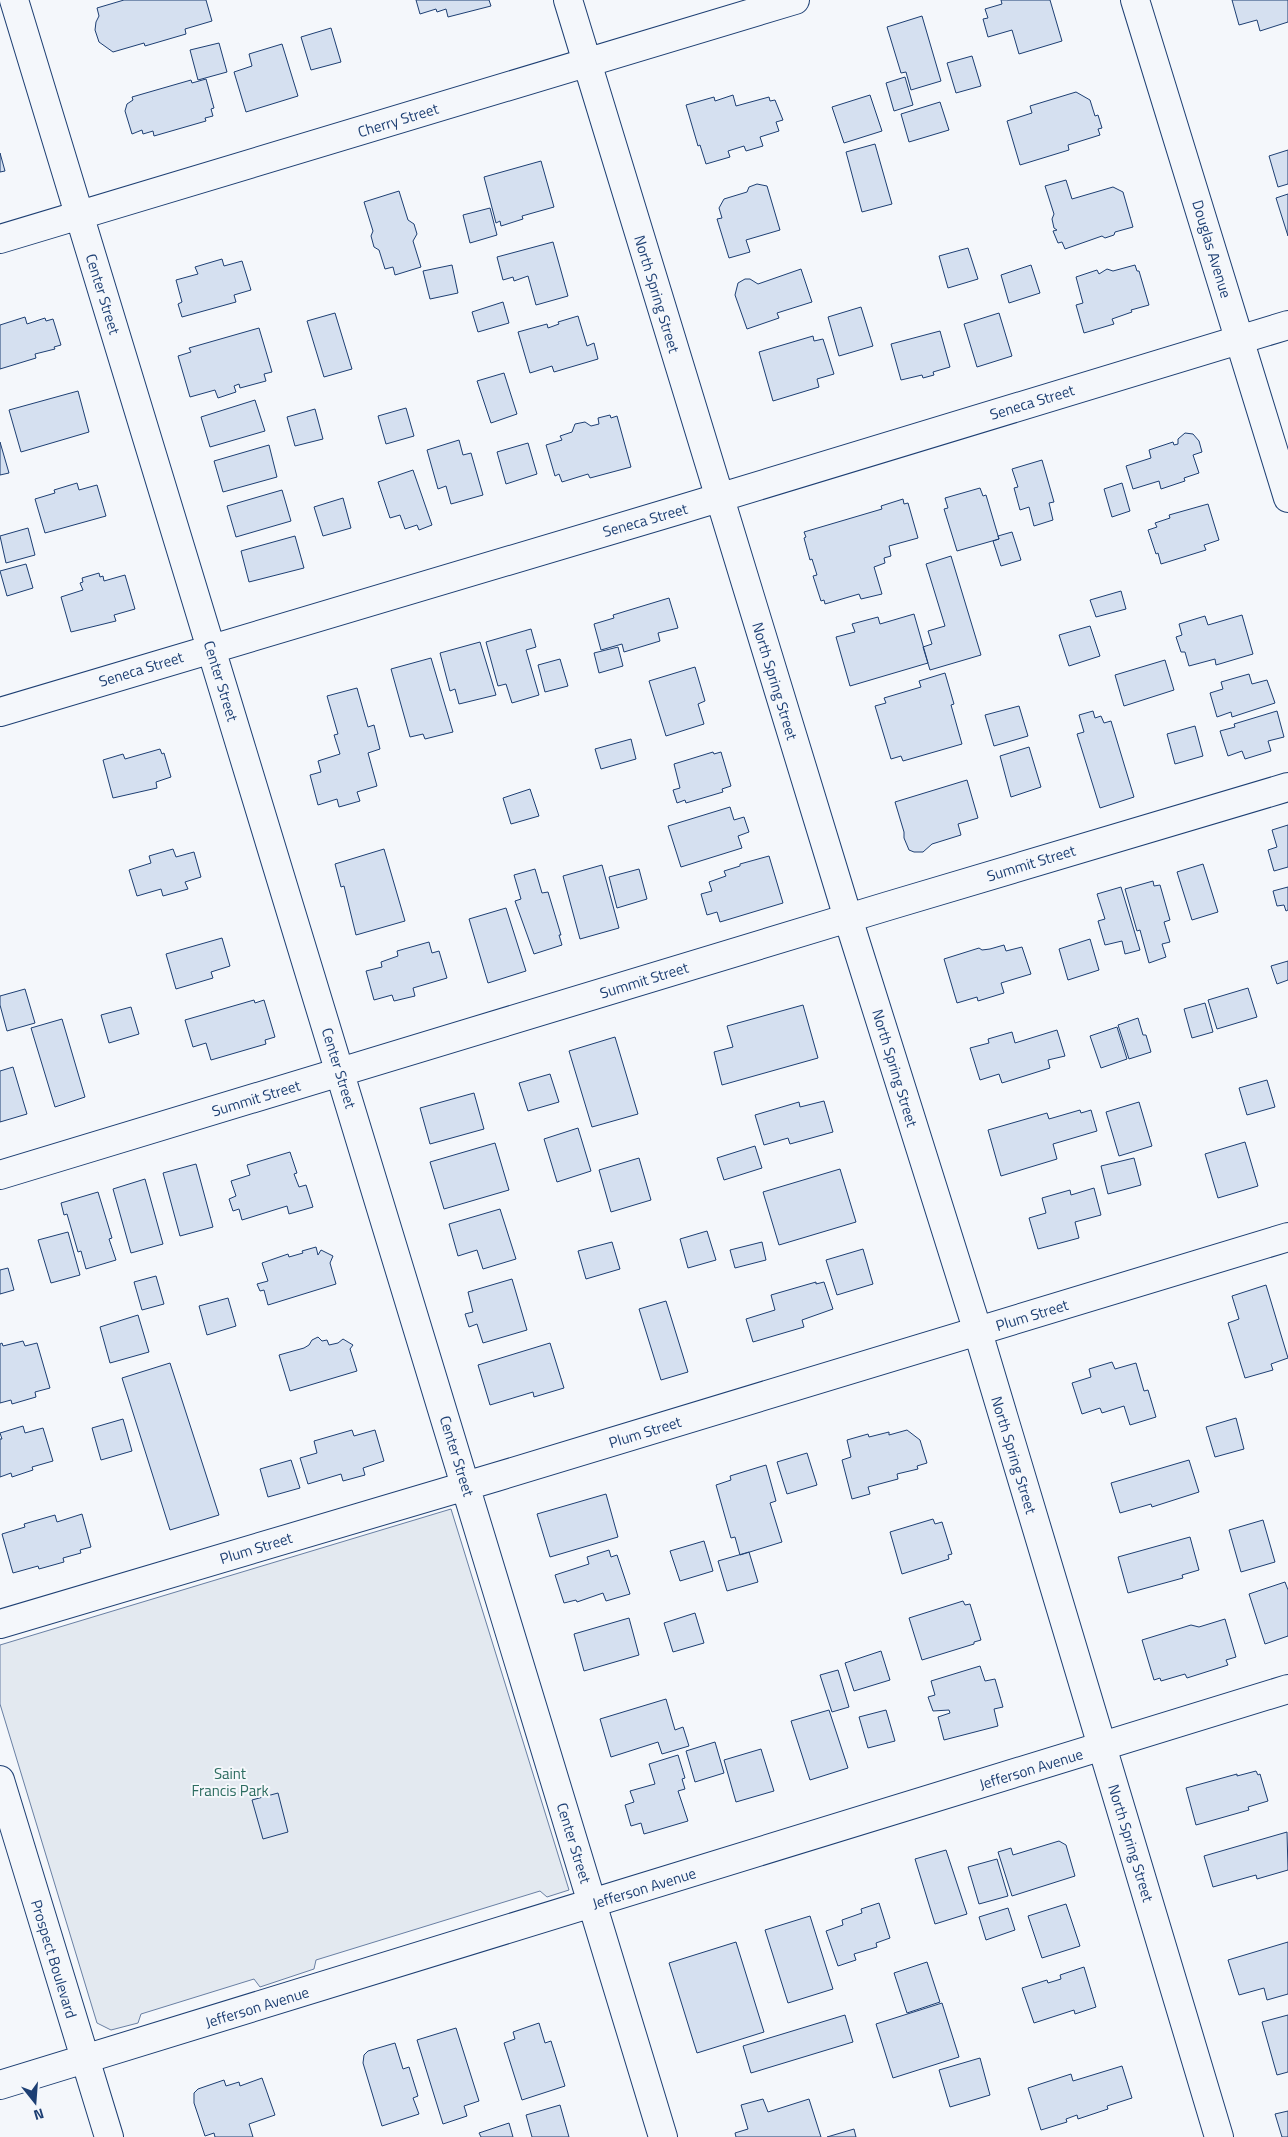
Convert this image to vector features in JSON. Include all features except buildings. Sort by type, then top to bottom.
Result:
[{"type":"street","name":"Center Street","points":[[14,0],[663,2137]]},
{"type":"street","name":"North Spring Street","points":[[568,0],[848,918],[978,1332],[1219,2137]]},
{"type":"street","name":"Cherry Street","points":[[0,239],[795,0]]},
{"type":"street","name":"Douglas Avenue","points":[[1135,0],[1288,498]]},
{"type":"street","name":"Seneca Street","points":[[0,712],[720,498],[1288,325]]},
{"type":"street","name":"Summit Street","points":[[0,1175],[1288,787]]},
{"type":"street","name":"Plum Street","points":[[0,1624],[978,1332],[1288,1236]]},
{"type":"street","name":"Jefferson Avenue","points":[[0,2086],[1102,1748],[1288,1689]]},
{"type":"street","name":"Prospect Boulevard","points":[[0,1780],[109,2137]]},
{"type":"green space","name":"Saint Francis Park","points":[[451,1509],[569,1890],[547,1897],[540,1891],[316,1960],[314,1969],[260,1987],[254,1979],[141,2014],[138,2023],[111,2030],[97,2023],[0,1704],[0,1645]]}]
